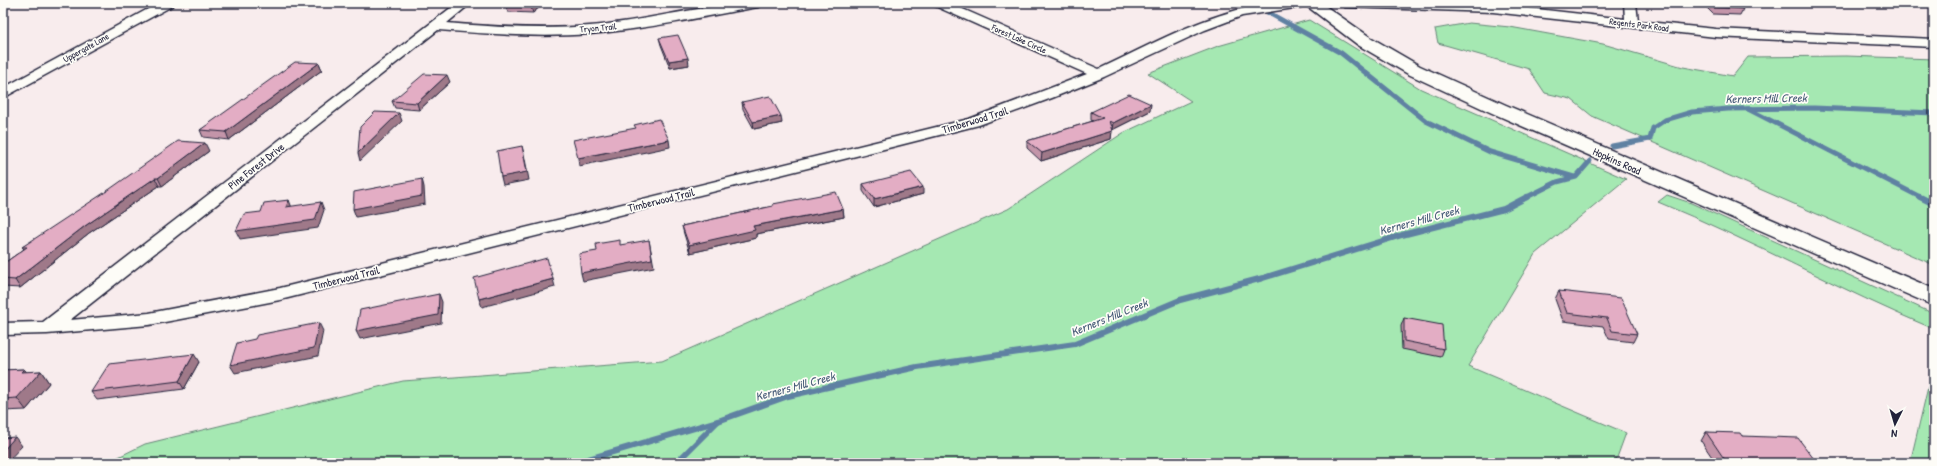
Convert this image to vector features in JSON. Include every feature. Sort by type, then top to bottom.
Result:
[{"type":"main road","name":"Hopkins Road","points":[[1311,3],[1364,41],[1414,70],[1499,109],[1934,298]]},
{"type":"street","name":"Uppergate Lane","points":[[3,94],[168,3]]},
{"type":"street","name":"Pine Forest Drive","points":[[47,328],[465,3]]},
{"type":"street","name":"Tryon Trail","points":[[436,26],[515,32],[589,30],[654,22],[758,3]]},
{"type":"street","name":"Forest Lake Circle","points":[[939,3],[1099,74]]},
{"type":"street","name":"Timberwood Trail","points":[[3,329],[47,328],[149,319],[280,294],[974,122],[1099,74],[1201,27],[1240,13],[1301,3]]},
{"type":"street","name":"Regents Park Road","points":[[1345,3],[1493,8],[1716,33],[1934,43]]},
{"type":"street","points":[[1630,3],[1632,23]]},
{"type":"green space","points":[[1309,20],[1421,89],[1626,179],[1535,254],[1468,366],[1626,433],[1615,463],[106,463],[145,444],[403,381],[662,361],[1008,209],[1123,133],[1191,101],[1148,73],[1218,46]]},
{"type":"green space","points":[[1469,23],[1510,27],[1603,44],[1683,67],[1733,76],[1748,57],[1846,56],[1934,59],[1934,265],[1592,116],[1571,99],[1545,93],[1529,69],[1438,43],[1435,29]]},
{"type":"green space","points":[[1667,195],[1691,203],[1934,314],[1934,329],[1864,298],[1727,232],[1658,202]]},
{"type":"green space","points":[[1928,387],[1934,387],[1934,463],[1910,463]]},
{"type":"building","points":[[509,3],[536,3],[531,7],[506,6]]},
{"type":"building","points":[[1711,3],[1737,3],[1743,9],[1716,7]]},
{"type":"building","points":[[678,35],[688,58],[669,61],[659,38]]},
{"type":"building","points":[[295,62],[319,63],[226,132],[200,130]]},
{"type":"building","points":[[424,74],[447,75],[417,103],[392,101]]},
{"type":"building","points":[[1129,94],[1151,104],[1113,123],[1109,121],[1112,131],[1042,153],[1027,141],[1103,118],[1091,112]]},
{"type":"building","points":[[770,96],[781,116],[753,122],[742,102]]},
{"type":"building","points":[[375,112],[399,113],[358,153],[360,127]]},
{"type":"building","points":[[659,119],[669,140],[578,158],[573,140],[636,128],[634,125]]},
{"type":"building","points":[[178,141],[205,143],[158,178],[155,178],[85,226],[15,280],[3,279],[3,264],[27,247],[22,247],[110,189]]},
{"type":"building","points":[[522,146],[527,172],[501,177],[497,151]]},
{"type":"building","points":[[911,172],[923,187],[874,199],[863,184]]},
{"type":"building","points":[[422,179],[422,196],[353,209],[354,192]]},
{"type":"building","points":[[836,192],[843,209],[753,226],[755,230],[689,245],[682,226],[773,206],[773,204]]},
{"type":"building","points":[[289,200],[286,207],[321,202],[315,220],[236,231],[244,214],[261,212],[264,203]]},
{"type":"building","points":[[620,240],[620,245],[649,240],[652,259],[581,273],[579,254],[597,251],[596,244]]},
{"type":"building","points":[[547,258],[553,279],[479,299],[474,278]]},
{"type":"building","points":[[1559,291],[1621,298],[1637,334],[1612,331],[1607,318],[1567,313]]},
{"type":"building","points":[[439,294],[438,315],[356,331],[360,310]]},
{"type":"building","points":[[1404,318],[1442,325],[1444,349],[1404,341]]},
{"type":"building","points":[[319,323],[314,348],[230,365],[237,343],[255,339],[257,335]]},
{"type":"building","points":[[194,354],[179,381],[91,392],[109,364]]},
{"type":"building","points":[[24,369],[21,372],[41,371],[17,398],[3,399],[3,370]]},
{"type":"building","points":[[1706,432],[1740,433],[1742,436],[1798,438],[1817,463],[1727,463]]},
{"type":"building","points":[[15,437],[3,451],[3,438]]},
{"type":"waterway","points":[[1251,3],[1341,53],[1426,121],[1490,152],[1574,177]]},
{"type":"waterway","name":"Kerners Mill Creek","points":[[1612,146],[1650,139],[1653,128],[1665,120],[1692,112],[1728,109],[1814,108],[1934,113]]},
{"type":"waterway","points":[[1748,109],[1922,198]]},
{"type":"waterway","name":"Kerners Mill Creek","points":[[1527,197],[1557,182],[1576,177],[1590,161]]},
{"type":"waterway","name":"Kerners Mill Creek","points":[[718,421],[788,396],[917,367],[1075,344],[1180,300],[1263,278],[1402,235],[1504,209],[1527,197]]},
{"type":"waterway","points":[[1922,198],[1934,204]]},
{"type":"waterway","name":"Kerners Mill Creek","points":[[575,463],[718,421]]},
{"type":"waterway","points":[[676,463],[718,421]]}]
